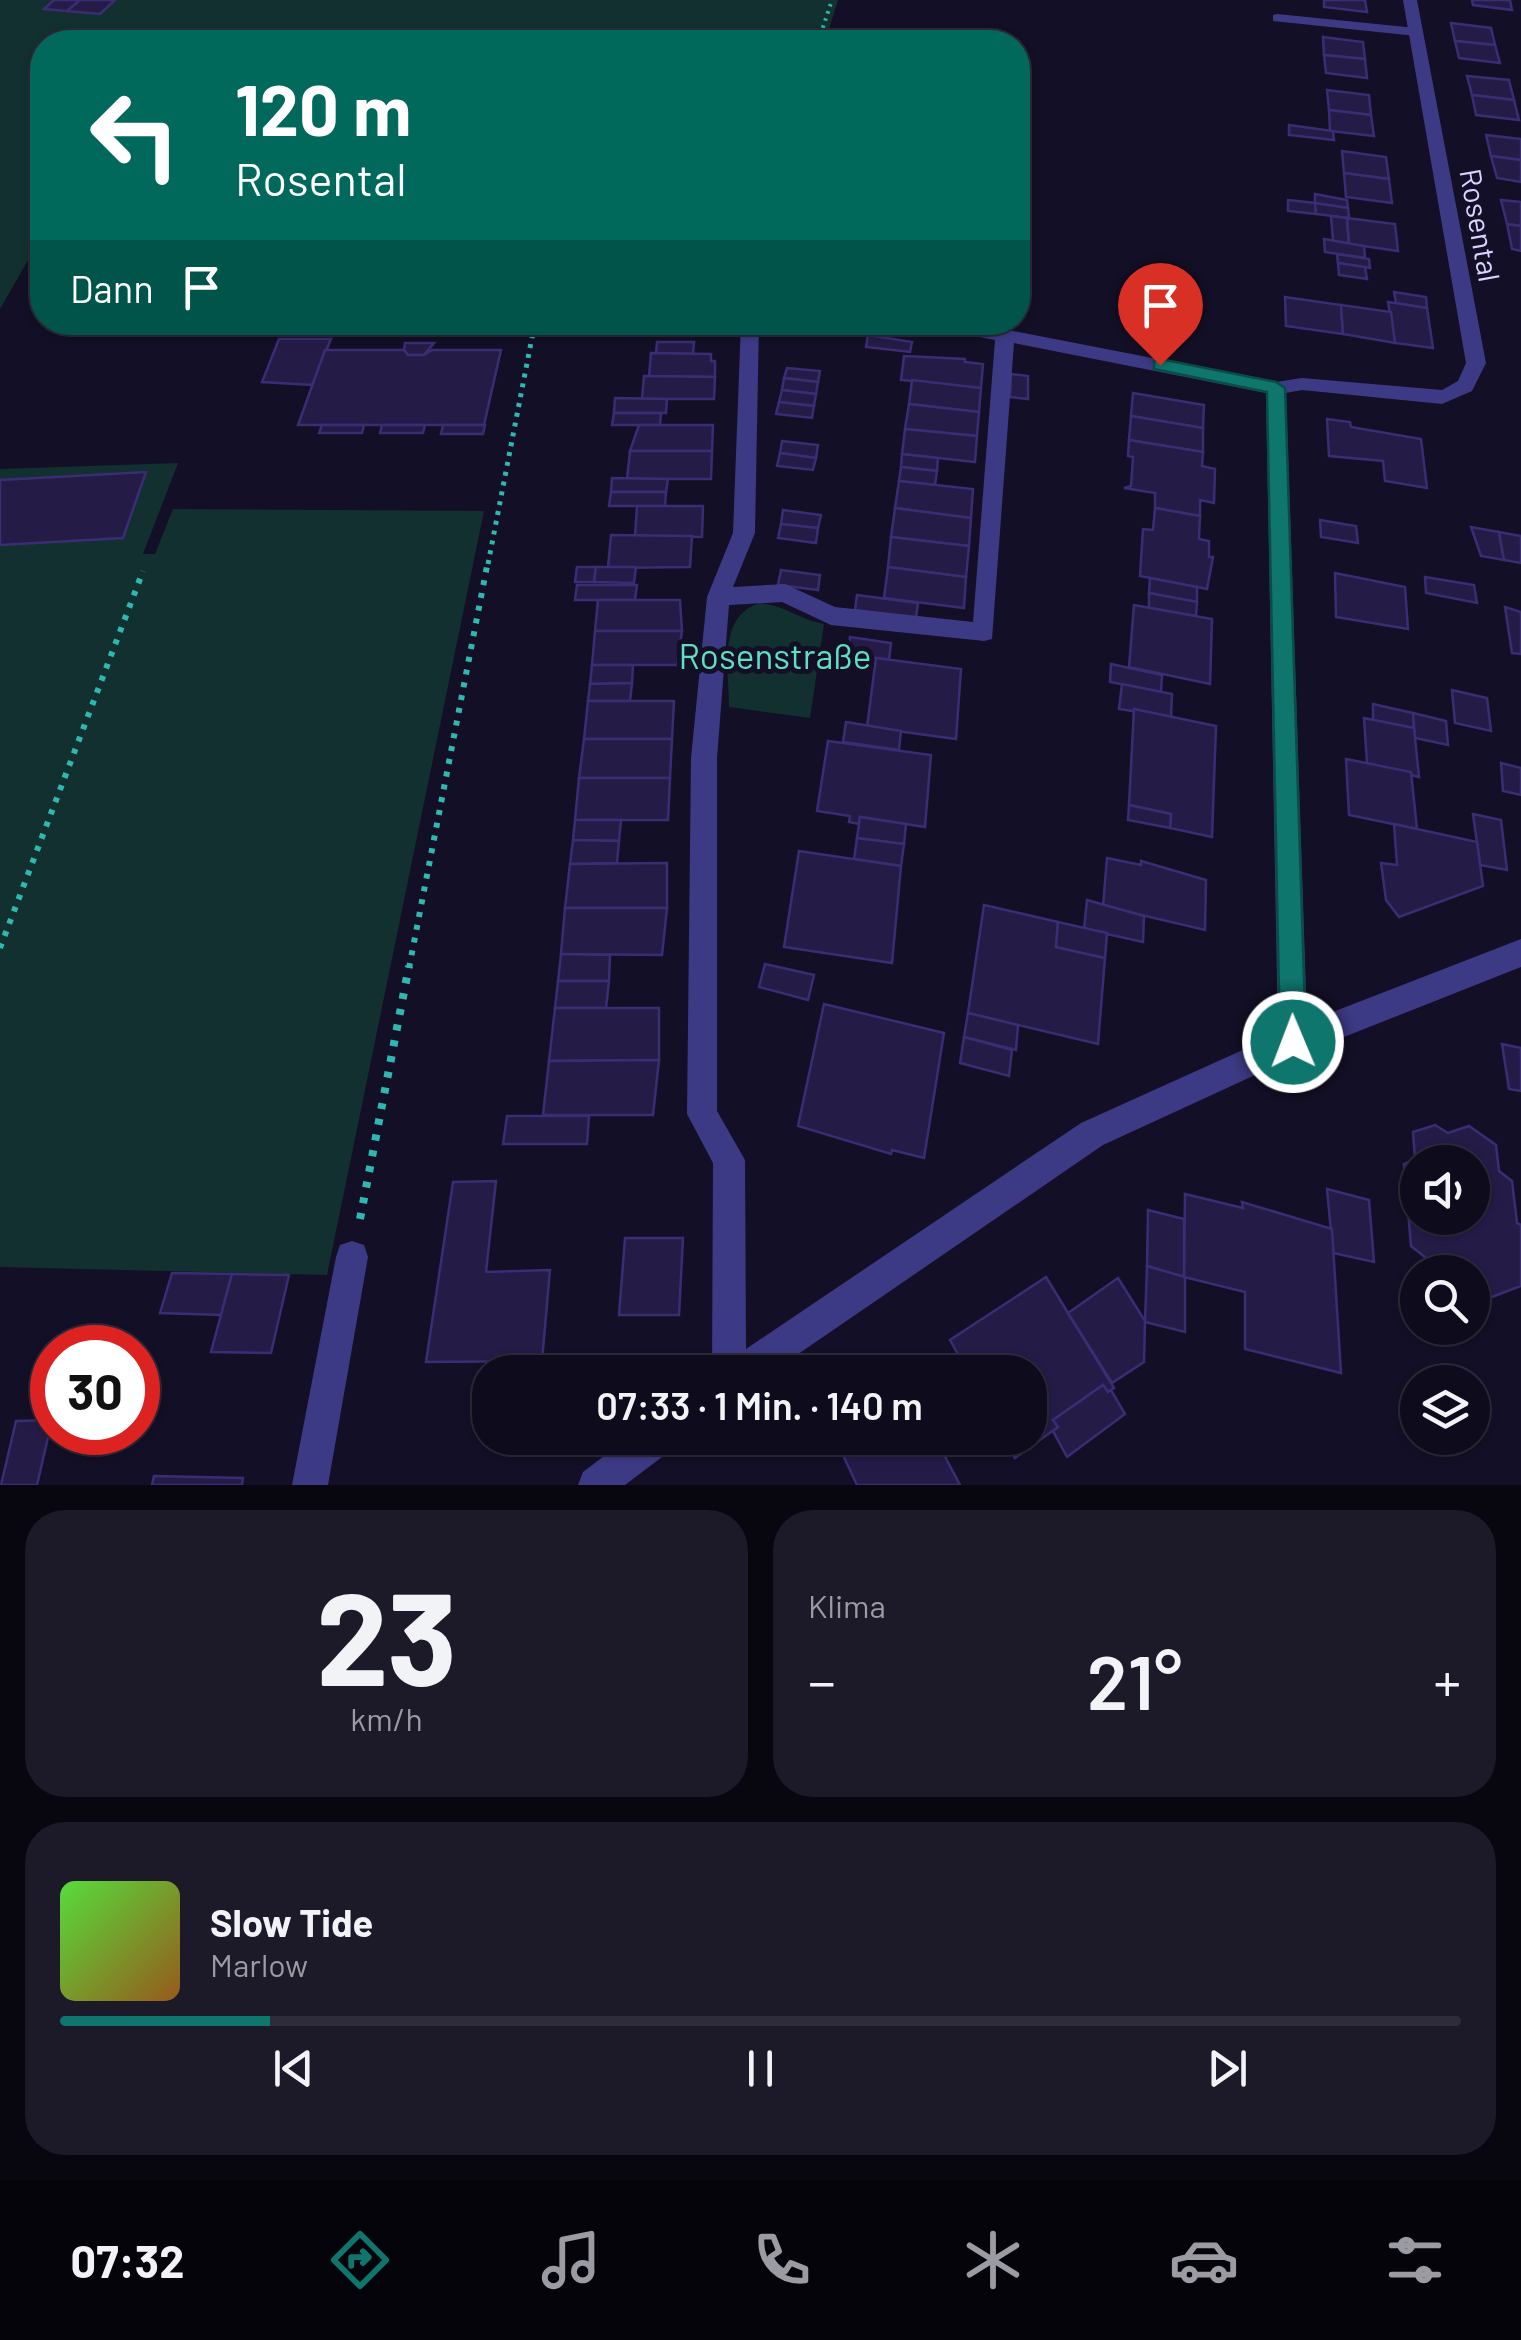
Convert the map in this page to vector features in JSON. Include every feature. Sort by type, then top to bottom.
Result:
[{"type":"street","name":"Rosental","points":[[1006,335],[1276,388],[1302,384],[1442,396],[1470,384],[1476,363],[1410,0]]},
{"type":"street","points":[[729,1355],[729,1160],[702,1114],[704,758],[718,597],[744,533],[750,335]]},
{"type":"street","points":[[718,597],[786,594],[831,616],[984,632],[1006,335]]},
{"type":"street","points":[[1276,388],[1293,1042]]},
{"type":"street","points":[[767,1355],[1092,1134],[1293,1042],[1521,953]]},
{"type":"street","points":[[310,1485],[352,1257]]},
{"type":"street","points":[[596,1485],[635,1455]]},
{"type":"lane","points":[[1277,18],[1416,32]]},
{"type":"path","points":[[822,30],[832,0]]},
{"type":"path","points":[[352,1257],[533,335]]},
{"type":"path","points":[[0,948],[143,570]]},
{"type":"green space","points":[[0,0],[838,0],[829,30],[30,30],[30,257],[0,309]]},
{"type":"green space","points":[[178,463],[143,554],[155,554],[173,509],[484,511],[327,1275],[0,1267],[0,469]]},
{"type":"green space","name":"Rosenstraße","points":[[760,603],[824,624],[810,718],[729,707],[727,661],[731,632],[746,610]]},
{"type":"building","points":[[54,0],[80,0],[67,11],[44,9]]},
{"type":"building","points":[[80,0],[115,0],[100,14],[67,11]]},
{"type":"building","points":[[1324,0],[1365,0],[1367,12],[1324,7]]},
{"type":"building","points":[[1472,0],[1510,0],[1512,10],[1473,5]]},
{"type":"building","points":[[1451,23],[1491,28],[1495,45],[1455,41]]},
{"type":"building","points":[[1323,37],[1363,42],[1365,59],[1324,55]]},
{"type":"building","points":[[1455,41],[1495,45],[1500,63],[1459,58]]},
{"type":"building","points":[[1324,55],[1365,59],[1367,78],[1326,73]]},
{"type":"building","points":[[1467,76],[1509,80],[1514,100],[1472,95]]},
{"type":"building","points":[[1327,90],[1369,95],[1371,115],[1329,110]]},
{"type":"building","points":[[1472,95],[1514,100],[1519,120],[1476,115]]},
{"type":"building","points":[[1329,110],[1371,115],[1374,136],[1330,131]]},
{"type":"building","points":[[1289,125],[1333,131],[1334,140],[1289,135]]},
{"type":"building","points":[[1486,135],[1521,139],[1521,160],[1491,156]]},
{"type":"building","points":[[1342,151],[1386,157],[1389,179],[1344,173]]},
{"type":"building","points":[[1491,156],[1521,160],[1521,182],[1497,178]]},
{"type":"building","points":[[1344,173],[1389,179],[1392,203],[1346,197]]},
{"type":"building","points":[[1315,194],[1347,200],[1348,208],[1315,203]]},
{"type":"building","points":[[1288,200],[1315,203],[1316,214],[1288,211]]},
{"type":"building","points":[[1501,200],[1521,202],[1521,226],[1507,224]]},
{"type":"building","points":[[1315,203],[1348,208],[1349,218],[1316,214]]},
{"type":"building","points":[[1331,216],[1347,218],[1349,244],[1333,241]]},
{"type":"building","points":[[1347,218],[1395,224],[1398,251],[1349,244]]},
{"type":"building","points":[[1507,224],[1521,226],[1521,251],[1512,249]]},
{"type":"building","points":[[1324,239],[1364,246],[1365,258],[1325,252]]},
{"type":"building","points":[[1337,254],[1369,259],[1370,268],[1338,263]]},
{"type":"building","points":[[1338,263],[1365,267],[1367,279],[1339,275]]},
{"type":"building","points":[[1394,292],[1426,297],[1427,308],[1396,303]]},
{"type":"building","points":[[1285,297],[1341,305],[1343,334],[1286,326]]},
{"type":"building","points":[[1388,302],[1427,308],[1433,348],[1395,343]]},
{"type":"building","points":[[1341,305],[1391,312],[1395,343],[1343,334]]},
{"type":"building","points":[[868,335],[912,342],[910,352],[866,347]]},
{"type":"building","points":[[279,339],[331,339],[312,385],[262,382]]},
{"type":"building","points":[[657,342],[694,342],[693,354],[656,354]]},
{"type":"building","points":[[405,343],[434,343],[424,355],[408,355]]},
{"type":"building","points":[[325,350],[404,350],[408,355],[424,355],[432,350],[501,350],[484,425],[298,425]]},
{"type":"building","points":[[651,353],[711,354],[715,377],[649,376]]},
{"type":"building","points":[[904,356],[965,359],[983,364],[981,388],[901,380]]},
{"type":"building","points":[[787,368],[820,371],[818,382],[784,378]]},
{"type":"building","points":[[1011,374],[1028,376],[1028,399],[1010,397]]},
{"type":"building","points":[[644,376],[715,377],[714,399],[642,399]]},
{"type":"building","points":[[784,378],[818,382],[816,394],[782,390]]},
{"type":"building","points":[[912,380],[981,388],[979,412],[909,404]]},
{"type":"building","points":[[782,390],[816,394],[814,406],[779,402]]},
{"type":"building","points":[[1133,393],[1204,405],[1203,428],[1131,416]]},
{"type":"building","points":[[615,398],[667,399],[666,413],[614,413]]},
{"type":"building","points":[[779,402],[814,406],[812,418],[776,414]]},
{"type":"building","points":[[909,404],[979,412],[977,436],[905,429]]},
{"type":"building","points":[[614,413],[661,413],[660,425],[612,425]]},
{"type":"building","points":[[1131,416],[1203,428],[1203,452],[1129,440]]},
{"type":"building","points":[[1327,419],[1421,439],[1427,488],[1385,481],[1383,461],[1329,456]]},
{"type":"building","points":[[322,425],[364,425],[362,433],[319,433]]},
{"type":"building","points":[[382,425],[425,425],[423,433],[380,433]]},
{"type":"building","points":[[443,425],[485,425],[483,434],[441,434]]},
{"type":"building","points":[[639,425],[713,425],[712,451],[630,451]]},
{"type":"building","points":[[905,429],[977,436],[975,462],[902,454]]},
{"type":"building","points":[[1129,440],[1203,452],[1202,466],[1215,469],[1214,503],[1200,500],[1200,516],[1155,508],[1155,493],[1124,488],[1131,486],[1133,457],[1128,456]]},
{"type":"building","points":[[782,441],[818,445],[816,458],[780,453]]},
{"type":"building","points":[[630,451],[712,451],[711,479],[627,479]]},
{"type":"building","points":[[780,453],[816,458],[813,470],[777,466]]},
{"type":"building","points":[[902,454],[938,458],[937,471],[901,467]]},
{"type":"building","points":[[901,467],[937,471],[935,485],[899,481]]},
{"type":"building","points":[[146,472],[123,538],[0,545],[0,480]]},
{"type":"building","points":[[612,478],[668,479],[666,492],[611,492]]},
{"type":"building","points":[[899,481],[973,489],[971,518],[895,508]]},
{"type":"building","points":[[611,492],[666,492],[665,506],[609,506]]},
{"type":"building","points":[[637,506],[703,506],[702,537],[635,536]]},
{"type":"building","points":[[895,508],[971,518],[969,546],[891,537]]},
{"type":"building","points":[[1155,508],[1200,516],[1199,539],[1209,541],[1209,557],[1213,557],[1207,589],[1140,576],[1143,529],[1153,530]]},
{"type":"building","points":[[783,510],[821,515],[818,528],[781,524]]},
{"type":"building","points":[[1320,520],[1356,526],[1358,543],[1321,537]]},
{"type":"building","points":[[781,524],[818,528],[816,543],[778,538]]},
{"type":"building","points":[[1471,527],[1499,532],[1504,560],[1481,556]]},
{"type":"building","points":[[1499,532],[1521,536],[1521,563],[1504,560]]},
{"type":"building","points":[[611,535],[692,536],[690,567],[608,568]]},
{"type":"building","points":[[891,537],[969,546],[966,577],[888,567]]},
{"type":"building","points":[[577,567],[596,567],[594,582],[575,582]]},
{"type":"building","points":[[596,567],[636,567],[634,583],[594,582]]},
{"type":"building","points":[[888,567],[966,577],[964,608],[884,598]]},
{"type":"building","points":[[781,570],[820,575],[818,590],[778,585]]},
{"type":"building","points":[[1335,573],[1405,587],[1408,629],[1336,617]]},
{"type":"building","points":[[1425,577],[1474,585],[1477,603],[1426,593]]},
{"type":"building","points":[[1150,578],[1197,587],[1197,602],[1149,593]]},
{"type":"building","points":[[577,585],[637,585],[635,600],[575,600]]},
{"type":"building","points":[[1149,593],[1197,602],[1196,616],[1149,608]]},
{"type":"building","points":[[857,595],[918,603],[916,618],[855,610]]},
{"type":"building","points":[[598,600],[680,600],[682,631],[595,631]]},
{"type":"building","points":[[1134,605],[1212,619],[1210,684],[1129,667]]},
{"type":"building","points":[[1505,607],[1521,612],[1521,654],[1512,653]]},
{"type":"building","points":[[595,631],[682,631],[677,665],[592,665]]},
{"type":"building","points":[[850,637],[891,643],[889,660],[848,654]]},
{"type":"building","points":[[876,658],[961,669],[956,739],[867,727]]},
{"type":"building","points":[[1111,664],[1162,675],[1161,692],[1110,682]]},
{"type":"building","points":[[592,665],[633,665],[632,683],[590,684]]},
{"type":"building","points":[[632,683],[630,701],[588,701],[590,684]]},
{"type":"building","points":[[1122,684],[1172,694],[1171,717],[1119,709]]},
{"type":"building","points":[[1452,690],[1487,698],[1491,731],[1455,723]]},
{"type":"building","points":[[588,701],[674,701],[672,739],[584,739]]},
{"type":"building","points":[[1373,704],[1413,713],[1414,728],[1373,720]]},
{"type":"building","points":[[1134,709],[1216,726],[1212,837],[1170,828],[1171,814],[1129,805]]},
{"type":"building","points":[[1413,713],[1446,721],[1448,745],[1415,738]]},
{"type":"building","points":[[1364,718],[1414,728],[1419,777],[1367,763]]},
{"type":"building","points":[[846,722],[901,731],[899,750],[843,742]]},
{"type":"building","points":[[584,739],[672,739],[670,778],[579,778]]},
{"type":"building","points":[[828,741],[931,755],[925,827],[860,817],[859,824],[849,822],[850,816],[817,811]]},
{"type":"building","points":[[1346,759],[1411,772],[1417,829],[1349,815]]},
{"type":"building","points":[[1501,763],[1521,768],[1521,795],[1503,791]]},
{"type":"building","points":[[579,778],[670,778],[668,820],[575,820]]},
{"type":"building","points":[[1129,805],[1171,814],[1170,828],[1128,820]]},
{"type":"building","points":[[1473,814],[1501,820],[1507,870],[1480,865]]},
{"type":"building","points":[[860,817],[906,824],[904,844],[857,838]]},
{"type":"building","points":[[575,820],[621,820],[619,841],[573,840]]},
{"type":"building","points":[[1394,824],[1477,842],[1483,886],[1399,917],[1386,900],[1381,863],[1397,865]]},
{"type":"building","points":[[857,838],[904,844],[901,866],[854,859]]},
{"type":"building","points":[[573,840],[619,841],[617,863],[570,864]]},
{"type":"building","points":[[799,851],[901,866],[892,963],[784,947]]},
{"type":"building","points":[[1107,858],[1141,865],[1141,861],[1206,880],[1205,930],[1103,906]]},
{"type":"building","points":[[667,863],[667,908],[565,908],[570,864]]},
{"type":"building","points":[[1087,900],[1144,916],[1143,942],[1084,929]]},
{"type":"building","points":[[984,905],[1058,922],[1056,947],[1105,958],[1098,1044],[968,1013]]},
{"type":"building","points":[[565,908],[667,908],[662,955],[561,954]]},
{"type":"building","points":[[1058,922],[1107,933],[1105,958],[1056,947]]},
{"type":"building","points":[[561,954],[610,955],[609,981],[558,981]]},
{"type":"building","points":[[765,964],[814,975],[808,1000],[759,987]]},
{"type":"building","points":[[558,981],[609,981],[606,1008],[555,1008]]},
{"type":"building","points":[[824,1004],[944,1033],[924,1158],[892,1150],[891,1154],[798,1126]]},
{"type":"building","points":[[555,1008],[659,1008],[659,1060],[549,1061]]},
{"type":"building","points":[[968,1013],[1018,1025],[1016,1050],[964,1037]]},
{"type":"building","points":[[964,1037],[1012,1050],[1009,1076],[960,1063]]},
{"type":"building","points":[[1502,1044],[1521,1048],[1521,1091],[1509,1089]]},
{"type":"building","points":[[659,1060],[653,1115],[543,1115],[549,1061]]},
{"type":"building","points":[[507,1116],[589,1116],[587,1144],[503,1144]]},
{"type":"building","points":[[1435,1125],[1448,1133],[1469,1126],[1496,1145],[1499,1171],[1512,1181],[1517,1223],[1521,1225],[1521,1286],[1492,1297],[1490,1255],[1422,1255],[1411,1246],[1410,1235],[1490,1235],[1490,1145],[1414,1145],[1413,1132]]},
{"type":"building","points":[[496,1181],[486,1272],[550,1270],[543,1355],[472,1355],[472,1362],[426,1362],[453,1182]]},
{"type":"building","points":[[1327,1189],[1369,1200],[1374,1262],[1333,1253]]},
{"type":"building","points":[[1185,1194],[1243,1208],[1242,1202],[1332,1229],[1341,1373],[1245,1349],[1245,1292],[1184,1277]]},
{"type":"building","points":[[1148,1210],[1184,1219],[1184,1277],[1147,1266]]},
{"type":"building","points":[[625,1238],[683,1238],[679,1315],[619,1315]]},
{"type":"building","points":[[1147,1266],[1185,1277],[1185,1332],[1145,1322]]},
{"type":"building","points":[[172,1273],[232,1274],[221,1315],[160,1313]]},
{"type":"building","points":[[232,1274],[289,1275],[271,1353],[211,1352]]},
{"type":"building","points":[[1046,1277],[1114,1388],[1108,1392],[1103,1385],[1053,1420],[1058,1427],[1047,1435],[1047,1355],[958,1355],[950,1340]]},
{"type":"building","points":[[1118,1278],[1145,1321],[1144,1362],[1112,1383],[1068,1313]]},
{"type":"building","points":[[1103,1385],[1108,1392],[1111,1390],[1125,1414],[1067,1457],[1053,1431],[1058,1427],[1053,1420]]},
{"type":"building","points":[[16,1421],[30,1421],[30,1455],[44,1455],[37,1485],[1,1485]]},
{"type":"building","points":[[843,1455],[944,1455],[960,1485],[857,1485]]},
{"type":"building","points":[[154,1476],[243,1478],[242,1485],[152,1485]]},
{"type":"route","points":[[1160,365],[1276,388],[1293,1042]]}]
